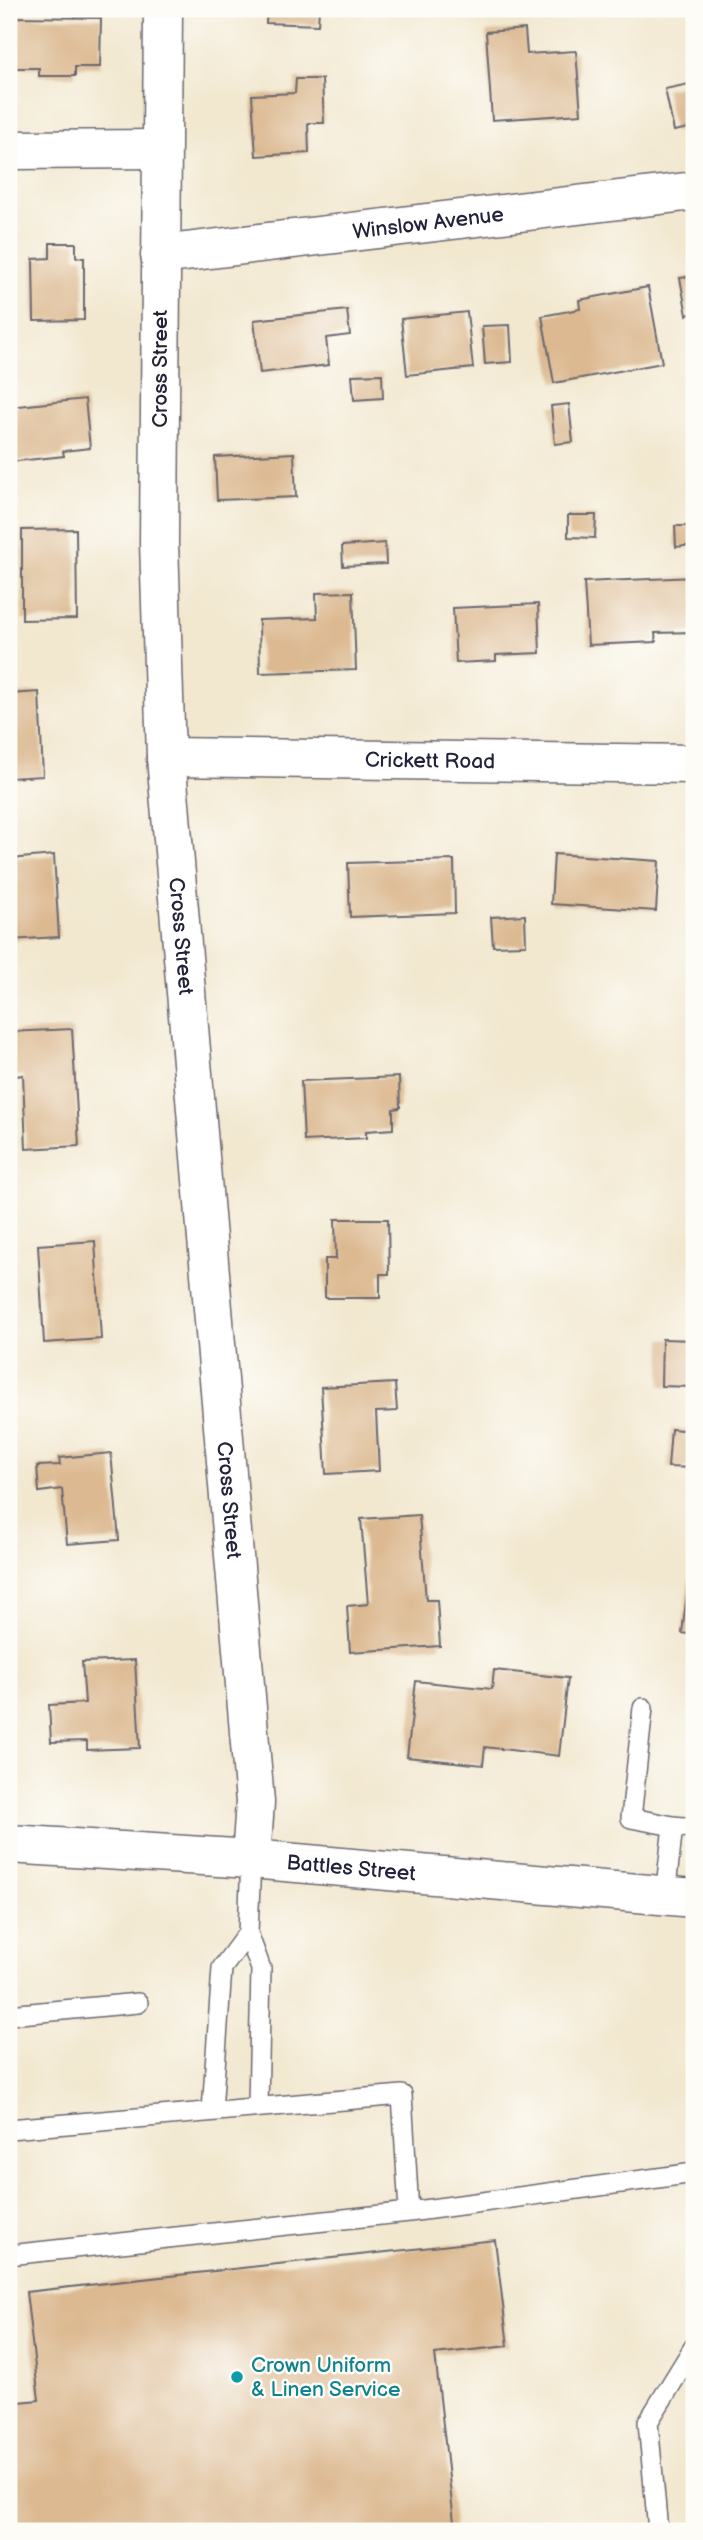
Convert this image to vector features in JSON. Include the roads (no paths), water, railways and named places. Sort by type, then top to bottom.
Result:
[{"type":"street","name":"Cross Street","points":[[163,9],[159,541],[166,757],[255,1801],[251,1859]]},
{"type":"street","points":[[9,150],[161,149]]},
{"type":"street","name":"Winslow Avenue","points":[[160,255],[694,191]]},
{"type":"street","name":"Crickett Road","points":[[166,757],[694,764]]},
{"type":"street","name":"Battles Street","points":[[9,1844],[251,1859],[679,1897]]},
{"type":"lane","points":[[643,1708],[631,1818],[694,1828]]},
{"type":"lane","points":[[673,1826],[679,1897]]},
{"type":"lane","points":[[251,1859],[247,1933],[261,1969],[258,2106]]},
{"type":"lane","points":[[212,2111],[222,1968],[247,1933]]},
{"type":"lane","points":[[9,2015],[138,2003]]},
{"type":"lane","points":[[9,2129],[402,2095],[409,2212]]},
{"type":"lane","points":[[9,2255],[409,2212],[694,2174]]},
{"type":"lane","points":[[658,2531],[648,2422],[694,2347]]},
{"type":"place","name":"Crown Uniform & Linen Service","points":[[237,2377]]}]
